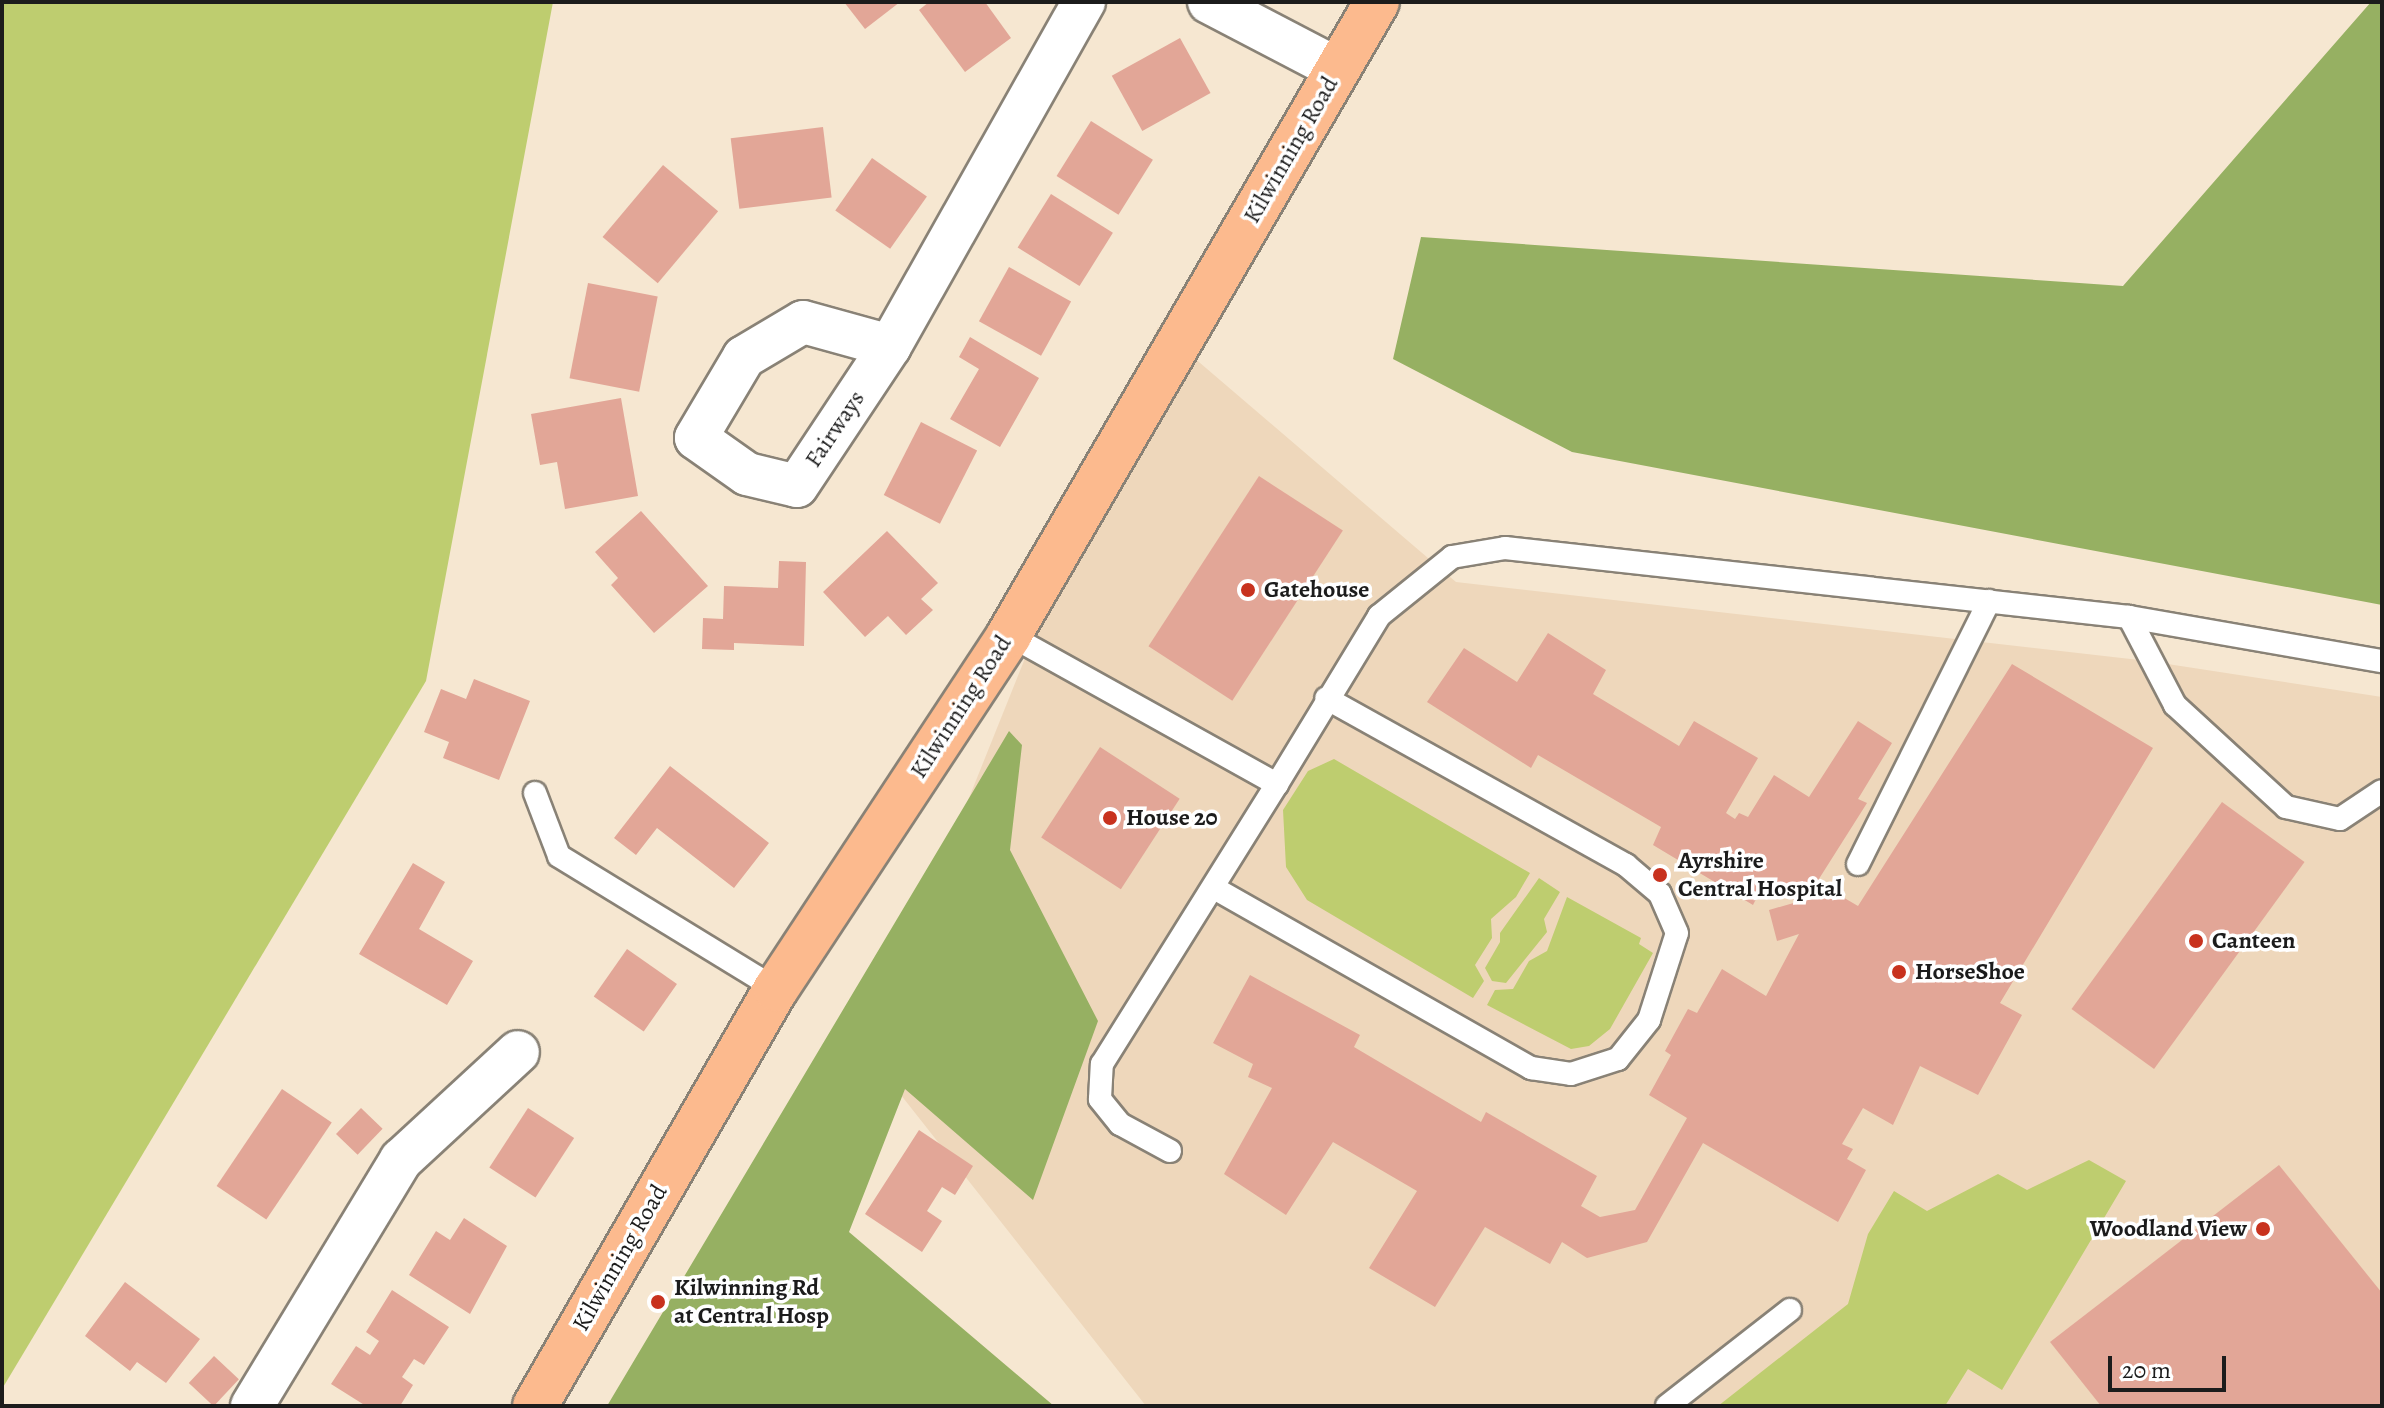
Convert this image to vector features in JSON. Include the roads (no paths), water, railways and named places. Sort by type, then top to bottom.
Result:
[{"type":"main road","name":"Kilwinning Road","points":[[535,1406],[776,989],[1009,635],[1377,2]]},
{"type":"street","name":"Fairways","points":[[890,346],[803,322],[744,357],[696,438],[747,474],[797,486],[890,346],[1084,2]]},
{"type":"street","points":[[1209,2],[1337,69]]},
{"type":"street","points":[[252,1406],[401,1160],[518,1052]]},
{"type":"lane","points":[[1170,1151],[1120,1124],[1100,1099],[1102,1064],[1214,888],[1326,698],[1379,616],[1404,590],[1452,557],[1505,548],[1989,601],[2129,617],[2382,661]]},
{"type":"lane","points":[[1858,864],[1989,601]]},
{"type":"lane","points":[[2129,617],[2175,705],[2286,807],[2340,819],[2382,791]]},
{"type":"lane","points":[[1009,635],[1277,784]]},
{"type":"lane","points":[[1214,888],[1531,1068],[1571,1074],[1618,1059],[1649,1020],[1677,933],[1660,894],[1626,865],[1326,698]]},
{"type":"lane","points":[[535,793],[559,856],[776,989]]},
{"type":"lane","points":[[1667,1406],[1790,1310]]},
{"type":"place","name":"Gatehouse","points":[[1248,590]]},
{"type":"place","name":"House 20","points":[[1110,818]]},
{"type":"place","name":"Ayrshire Central Hospital","points":[[1660,875]]},
{"type":"place","name":"Canteen","points":[[2196,941]]},
{"type":"place","name":"HorseShoe","points":[[1899,972]]},
{"type":"place","name":"Woodland View","points":[[2263,1229]]},
{"type":"place","name":"Kilwinning Rd at Central Hosp","points":[[658,1302]]}]
